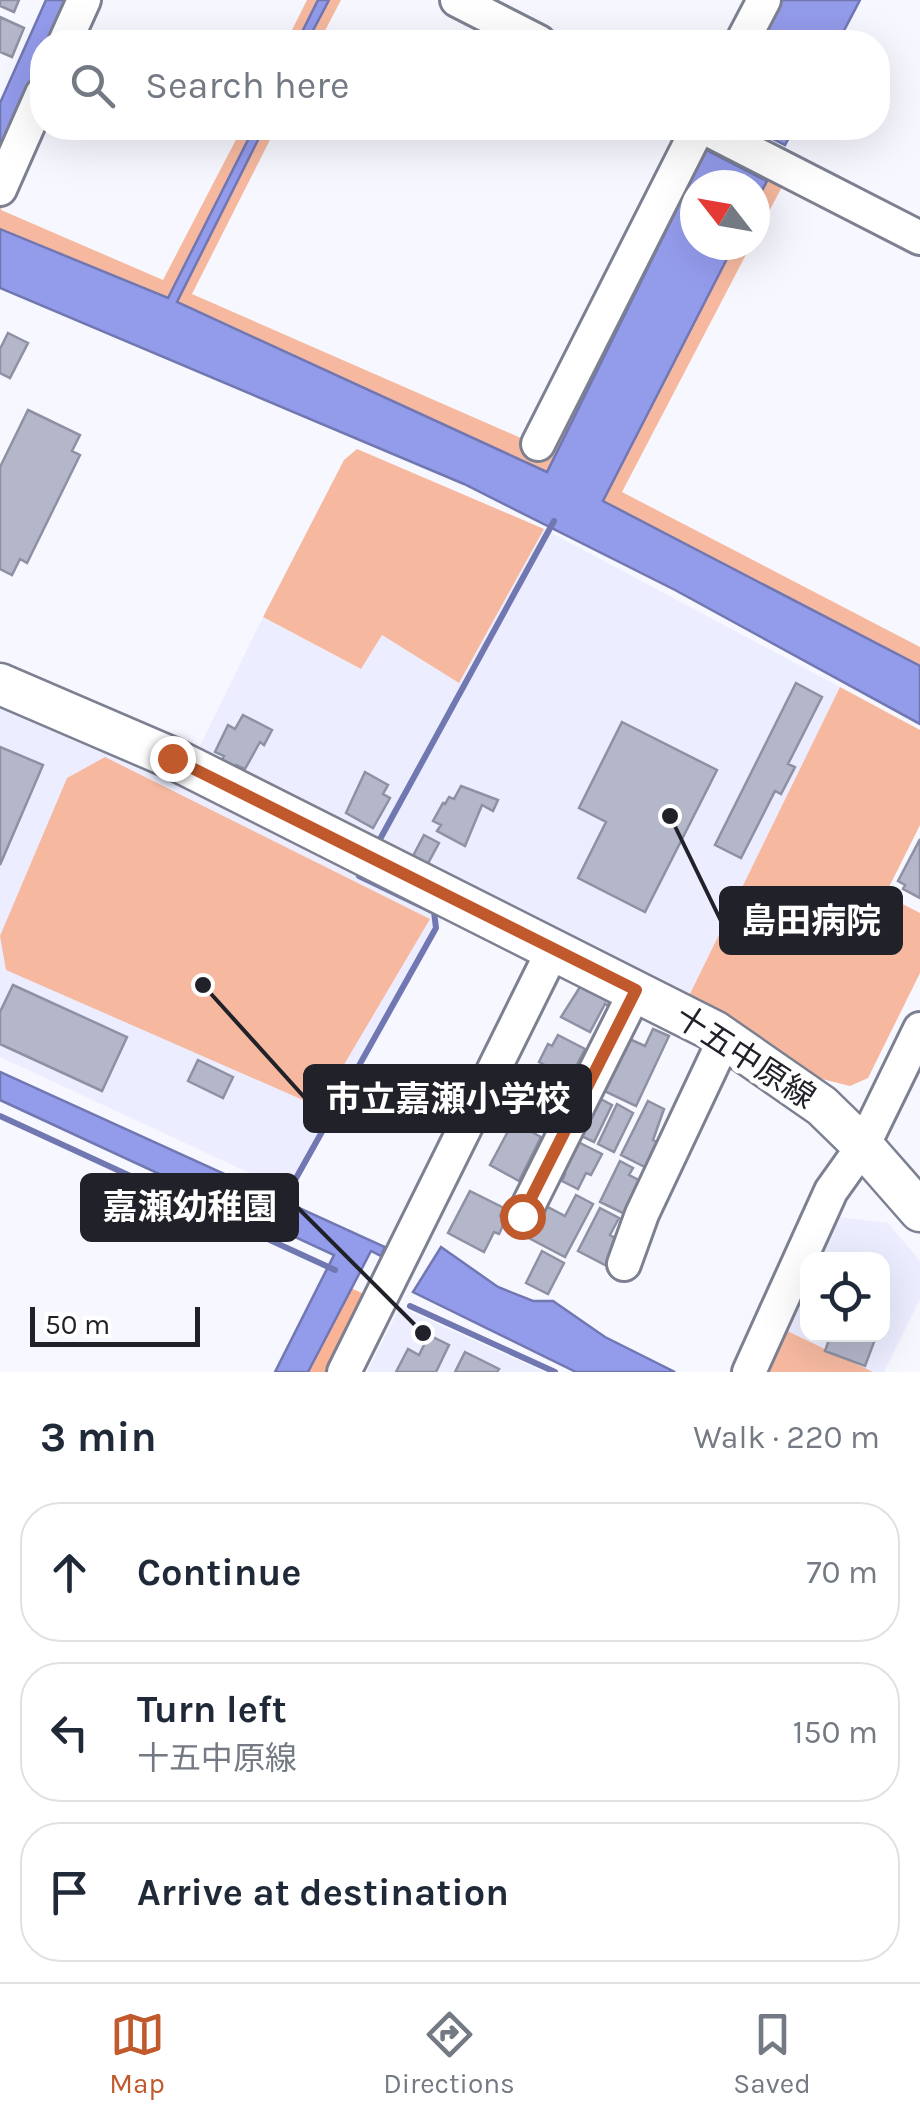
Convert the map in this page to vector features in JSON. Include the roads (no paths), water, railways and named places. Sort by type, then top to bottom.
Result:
[{"type":"main road","name":"十五中原線","points":[[0,684],[172,758],[554,948],[725,1038],[822,1106],[920,1211]]},
{"type":"street","points":[[70,30],[84,0]]},
{"type":"street","points":[[456,0],[516,30]]},
{"type":"street","points":[[748,30],[764,0]]},
{"type":"street","points":[[0,189],[30,121]]},
{"type":"street","points":[[538,444],[696,140]]},
{"type":"street","points":[[728,140],[920,238]]},
{"type":"street","points":[[344,1372],[554,948]]},
{"type":"street","points":[[522,1216],[636,990]]},
{"type":"street","points":[[748,1372],[831,1191],[863,1146],[920,1030]]},
{"type":"street","points":[[624,1264],[642,1214],[725,1038]]},
{"type":"water","points":[[46,0],[74,0],[60,30],[33,30]]},
{"type":"water","points":[[318,0],[329,0],[313,30],[303,30]]},
{"type":"water","points":[[782,0],[860,0],[844,30],[766,30]]},
{"type":"water","points":[[30,36],[30,94],[0,159],[0,103]]},
{"type":"water","points":[[248,140],[258,140],[177,302],[547,472],[680,203],[680,260],[726,260],[603,501],[920,666],[920,724],[675,590],[464,484],[0,288],[0,229],[168,298]]},
{"type":"water","points":[[706,150],[745,170],[696,170]]},
{"type":"water","points":[[0,1072],[385,1247],[381,1256],[371,1251],[308,1372],[275,1372],[334,1255],[0,1100]]},
{"type":"water","points":[[441,1247],[498,1287],[533,1301],[553,1301],[605,1337],[675,1372],[576,1372],[413,1292]]},
{"type":"waterway","points":[[379,841],[554,521]]},
{"type":"waterway","points":[[281,1205],[436,928],[434,912],[359,876]]},
{"type":"waterway","points":[[0,1116],[335,1270]]},
{"type":"waterway","points":[[267,1239],[274,1221]]},
{"type":"waterway","points":[[410,1306],[555,1372]]},
{"type":"place","name":"島田病院","points":[[670,816]]},
{"type":"place","name":"市立嘉瀬小学校","points":[[203,985]]},
{"type":"place","name":"嘉瀬幼稚園","points":[[423,1333]]}]
